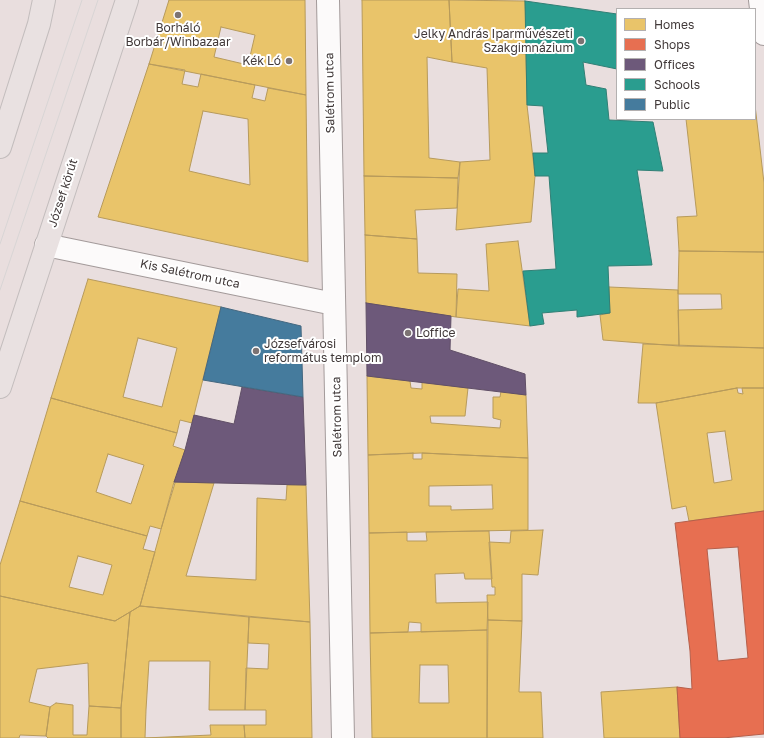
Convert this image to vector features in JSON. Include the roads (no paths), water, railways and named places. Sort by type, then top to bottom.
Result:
[{"type":"main road","points":[[0,147],[39,24],[44,0]]},
{"type":"main road","name":"József körút","points":[[0,387],[126,0]]},
{"type":"street","name":"Salétrom utca","points":[[328,0],[343,738]]},
{"type":"street","points":[[760,0],[764,34]]},
{"type":"street","name":"Kis Salétrom utca","points":[[46,245],[334,304]]},
{"type":"tram line","points":[[0,244],[82,0]]},
{"type":"tram line","points":[[0,290],[98,0]]},
{"type":"place","name":"Borháló Borbár/Winbazaar","points":[[178,15]]},
{"type":"place","name":"Jelky András Iparművészeti Szakgimnázium","points":[[581,41]]},
{"type":"place","name":"Kék Ló","points":[[289,61]]},
{"type":"place","name":"Loffice","points":[[408,333]]},
{"type":"place","name":"Józsefvárosi református templom","points":[[256,351]]}]
